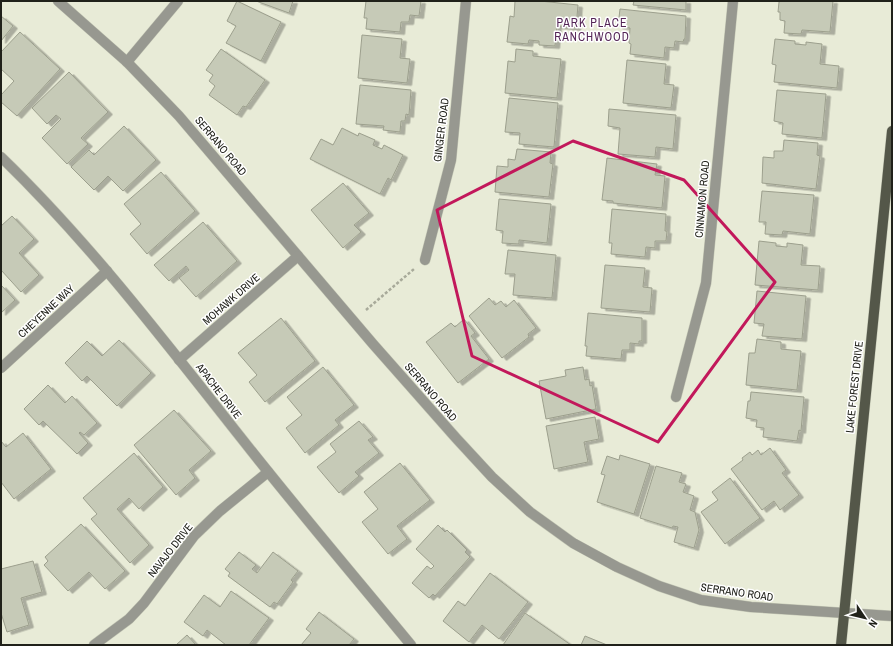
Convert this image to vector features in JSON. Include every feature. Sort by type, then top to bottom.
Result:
[{"type":"main road","name":"LAKE FOREST DRIVE","points":[[842,645],[892,131]]},
{"type":"street","name":"SERRANO ROAD","points":[[58,1],[127,62],[179,116],[354,321],[492,477],[530,512],[573,543],[617,567],[658,586],[701,600],[751,607],[892,616]]},
{"type":"street","points":[[127,62],[178,1]]},
{"type":"street","name":"GINGER ROAD","points":[[425,260],[451,160],[466,1]]},
{"type":"street","name":"CINNAMON ROAD","points":[[676,397],[706,283],[733,1]]},
{"type":"street","name":"APACHE DRIVE","points":[[1,157],[54,211],[107,271],[268,472],[411,645]]},
{"type":"street","name":"MOHAWK DRIVE","points":[[179,360],[298,256]]},
{"type":"street","name":"CHEYENNE WAY","points":[[1,368],[107,271]]},
{"type":"street","name":"NAVAJO DRIVE","points":[[94,645],[123,624],[144,603],[194,536],[220,511],[268,472]]},
{"type":"path","points":[[354,321],[425,260]]},
{"type":"highlighted area","points":[[573,141],[684,180],[775,282],[658,442],[472,356],[437,210]]},
{"type":"building","points":[[237,1],[281,22],[261,61],[226,43],[236,26],[227,21]]},
{"type":"building","points":[[256,1],[293,1],[289,13]]},
{"type":"building","points":[[366,1],[421,1],[419,16],[410,15],[409,22],[401,22],[400,32],[366,29],[367,18],[364,18]]},
{"type":"building","points":[[515,1],[540,1],[578,5],[576,28],[557,26],[555,46],[539,45],[539,41],[529,40],[528,44],[507,42],[510,16],[514,17]]},
{"type":"building","points":[[634,1],[686,1],[686,10],[633,5]]},
{"type":"building","points":[[833,1],[830,32],[802,30],[801,34],[784,33],[785,21],[780,20],[780,12],[778,12],[779,2]]},
{"type":"building","points":[[620,9],[686,16],[685,39],[683,42],[675,41],[674,48],[665,47],[664,58],[630,54],[630,28],[618,26]]},
{"type":"building","points":[[1,16],[13,26],[1,41]]},
{"type":"building","points":[[20,32],[60,69],[17,116],[1,102],[1,95],[14,81],[1,69],[1,52]]},
{"type":"building","points":[[362,35],[402,39],[400,58],[410,59],[407,83],[358,78]]},
{"type":"building","points":[[775,39],[795,41],[795,44],[806,45],[806,42],[822,44],[820,64],[839,66],[837,88],[774,82],[776,65],[772,64]]},
{"type":"building","points":[[221,49],[265,80],[246,107],[243,106],[237,115],[209,95],[215,86],[209,81],[213,75],[206,70]]},
{"type":"building","points":[[516,49],[533,51],[533,56],[561,59],[557,98],[505,93],[508,61],[515,62]]},
{"type":"building","points":[[627,60],[666,64],[664,84],[674,85],[671,108],[623,103]]},
{"type":"building","points":[[69,72],[108,112],[81,138],[88,144],[67,164],[42,138],[61,119],[56,115],[47,124],[32,108]]},
{"type":"building","points":[[360,85],[411,90],[409,115],[406,114],[405,121],[401,121],[400,132],[383,130],[384,126],[356,124]]},
{"type":"building","points":[[777,90],[826,94],[822,138],[782,134],[783,123],[774,121]]},
{"type":"building","points":[[509,98],[558,103],[554,147],[519,144],[520,133],[505,132]]},
{"type":"building","points":[[609,109],[676,115],[673,149],[656,147],[655,157],[618,154],[620,128],[608,126]]},
{"type":"building","points":[[124,126],[156,160],[123,191],[108,176],[94,190],[71,167],[89,150],[94,155]]},
{"type":"building","points":[[342,128],[358,136],[359,133],[375,140],[373,145],[382,149],[384,145],[403,155],[391,180],[388,178],[380,194],[310,159],[321,139],[333,145]]},
{"type":"building","points":[[784,140],[818,143],[817,155],[820,156],[816,189],[762,183],[763,157],[774,158],[774,151],[783,151]]},
{"type":"building","points":[[517,149],[551,152],[550,163],[553,164],[549,197],[495,192],[497,166],[508,167],[508,159],[515,160]]},
{"type":"building","points":[[607,158],[657,164],[655,175],[665,176],[662,208],[613,203],[613,201],[602,200]]},
{"type":"building","points":[[161,172],[195,211],[147,254],[130,234],[141,224],[124,204]]},
{"type":"building","points":[[343,183],[369,213],[354,225],[361,232],[343,248],[311,210]]},
{"type":"building","points":[[762,191],[814,195],[810,234],[783,231],[782,235],[765,234],[766,222],[759,222]]},
{"type":"building","points":[[499,199],[551,204],[547,243],[519,240],[519,244],[502,243],[503,231],[496,230]]},
{"type":"building","points":[[612,209],[666,214],[666,241],[655,241],[655,248],[646,247],[645,257],[611,254],[612,243],[609,243]]},
{"type":"building","points":[[12,216],[34,239],[19,253],[39,275],[21,292],[1,270],[1,226]]},
{"type":"building","points":[[203,222],[237,261],[196,297],[179,278],[189,270],[186,266],[169,281],[154,265]]},
{"type":"building","points":[[759,241],[776,243],[776,246],[787,247],[787,243],[803,245],[801,265],[820,266],[818,290],[755,285]]},
{"type":"building","points":[[508,250],[556,255],[552,298],[513,295],[515,274],[505,274]]},
{"type":"building","points":[[605,265],[645,268],[643,287],[652,288],[650,312],[601,308]]},
{"type":"building","points":[[1,285],[15,300],[1,313]]},
{"type":"building","points":[[757,291],[806,296],[802,339],[762,336],[764,324],[754,323]]},
{"type":"building","points":[[489,298],[495,305],[501,301],[506,307],[514,300],[536,328],[528,334],[529,337],[502,358],[469,316]]},
{"type":"building","points":[[588,313],[642,318],[642,341],[639,341],[639,344],[630,343],[630,350],[622,350],[621,359],[586,356],[587,346],[585,346]]},
{"type":"building","points":[[281,318],[315,361],[265,402],[249,382],[257,375],[238,353]]},
{"type":"building","points":[[464,319],[475,333],[471,336],[489,359],[458,383],[426,342],[451,323],[455,327]]},
{"type":"building","points":[[757,339],[781,342],[781,349],[801,351],[797,390],[746,385],[749,353],[755,353]]},
{"type":"building","points":[[119,340],[151,373],[117,406],[87,376],[82,381],[65,363],[87,341],[102,356]]},
{"type":"building","points":[[323,367],[354,405],[335,420],[339,425],[305,453],[286,428],[302,415],[287,397]]},
{"type":"building","points":[[583,367],[585,380],[589,379],[590,386],[592,385],[596,409],[546,419],[539,381],[566,376],[565,370]]},
{"type":"building","points":[[48,385],[65,403],[72,396],[97,423],[84,435],[80,432],[79,433],[88,443],[77,454],[43,421],[39,425],[24,409]]},
{"type":"building","points":[[751,392],[804,397],[801,431],[799,430],[797,441],[763,437],[764,428],[756,427],[757,420],[746,418],[748,401],[750,401]]},
{"type":"building","points":[[174,410],[211,451],[189,470],[195,478],[176,495],[134,445]]},
{"type":"building","points":[[595,417],[599,439],[584,442],[588,462],[554,469],[546,426]]},
{"type":"building","points":[[359,421],[373,437],[368,440],[379,453],[355,472],[359,476],[339,493],[317,467],[336,452],[330,444]]},
{"type":"building","points":[[23,433],[51,469],[14,499],[1,482],[1,441],[6,447]]},
{"type":"building","points":[[770,448],[786,470],[782,473],[799,495],[780,510],[774,501],[762,510],[731,469],[743,460],[742,458],[750,452],[752,455],[758,450],[761,455]]},
{"type":"building","points":[[134,453],[163,487],[139,509],[129,498],[117,509],[149,545],[130,563],[91,519],[97,514],[83,498]]},
{"type":"building","points":[[620,455],[650,464],[634,514],[597,502],[605,475],[601,474],[607,456],[619,460]]},
{"type":"building","points":[[400,463],[430,500],[397,526],[407,539],[388,554],[362,522],[378,509],[364,492]]},
{"type":"building","points":[[656,466],[682,473],[679,482],[686,484],[683,492],[694,496],[690,510],[695,512],[699,530],[694,548],[674,542],[678,527],[673,526],[672,528],[640,518]]},
{"type":"building","points":[[730,478],[760,518],[725,544],[701,512],[718,500],[712,492]]},
{"type":"building","points":[[81,524],[125,571],[105,589],[89,572],[68,591],[44,565],[48,561],[45,557]]},
{"type":"building","points":[[438,525],[445,532],[447,530],[467,550],[465,552],[470,557],[435,596],[433,594],[429,598],[412,583],[427,566],[431,569],[434,566],[416,549]]},
{"type":"building","points":[[239,552],[256,565],[252,569],[257,573],[273,552],[298,571],[291,580],[293,582],[277,604],[274,602],[270,607],[228,576],[230,573],[225,569]]},
{"type":"building","points":[[33,561],[42,592],[21,598],[29,625],[7,632],[1,613],[1,569]]},
{"type":"building","points":[[490,573],[528,602],[499,639],[482,625],[469,642],[443,621],[458,601],[465,606]]},
{"type":"building","points":[[231,591],[269,618],[249,645],[226,645],[207,630],[203,636],[184,622],[204,595],[220,607]]},
{"type":"building","points":[[319,612],[354,639],[349,645],[301,645],[311,633],[306,629]]},
{"type":"building","points":[[525,613],[571,645],[503,645]]},
{"type":"building","points":[[187,635],[196,645],[176,645]]},
{"type":"building","points":[[585,636],[607,645],[581,645]]},
{"type":"district","name":"PARK PLACE RANCHWOOD","points":[[592,30]]}]
